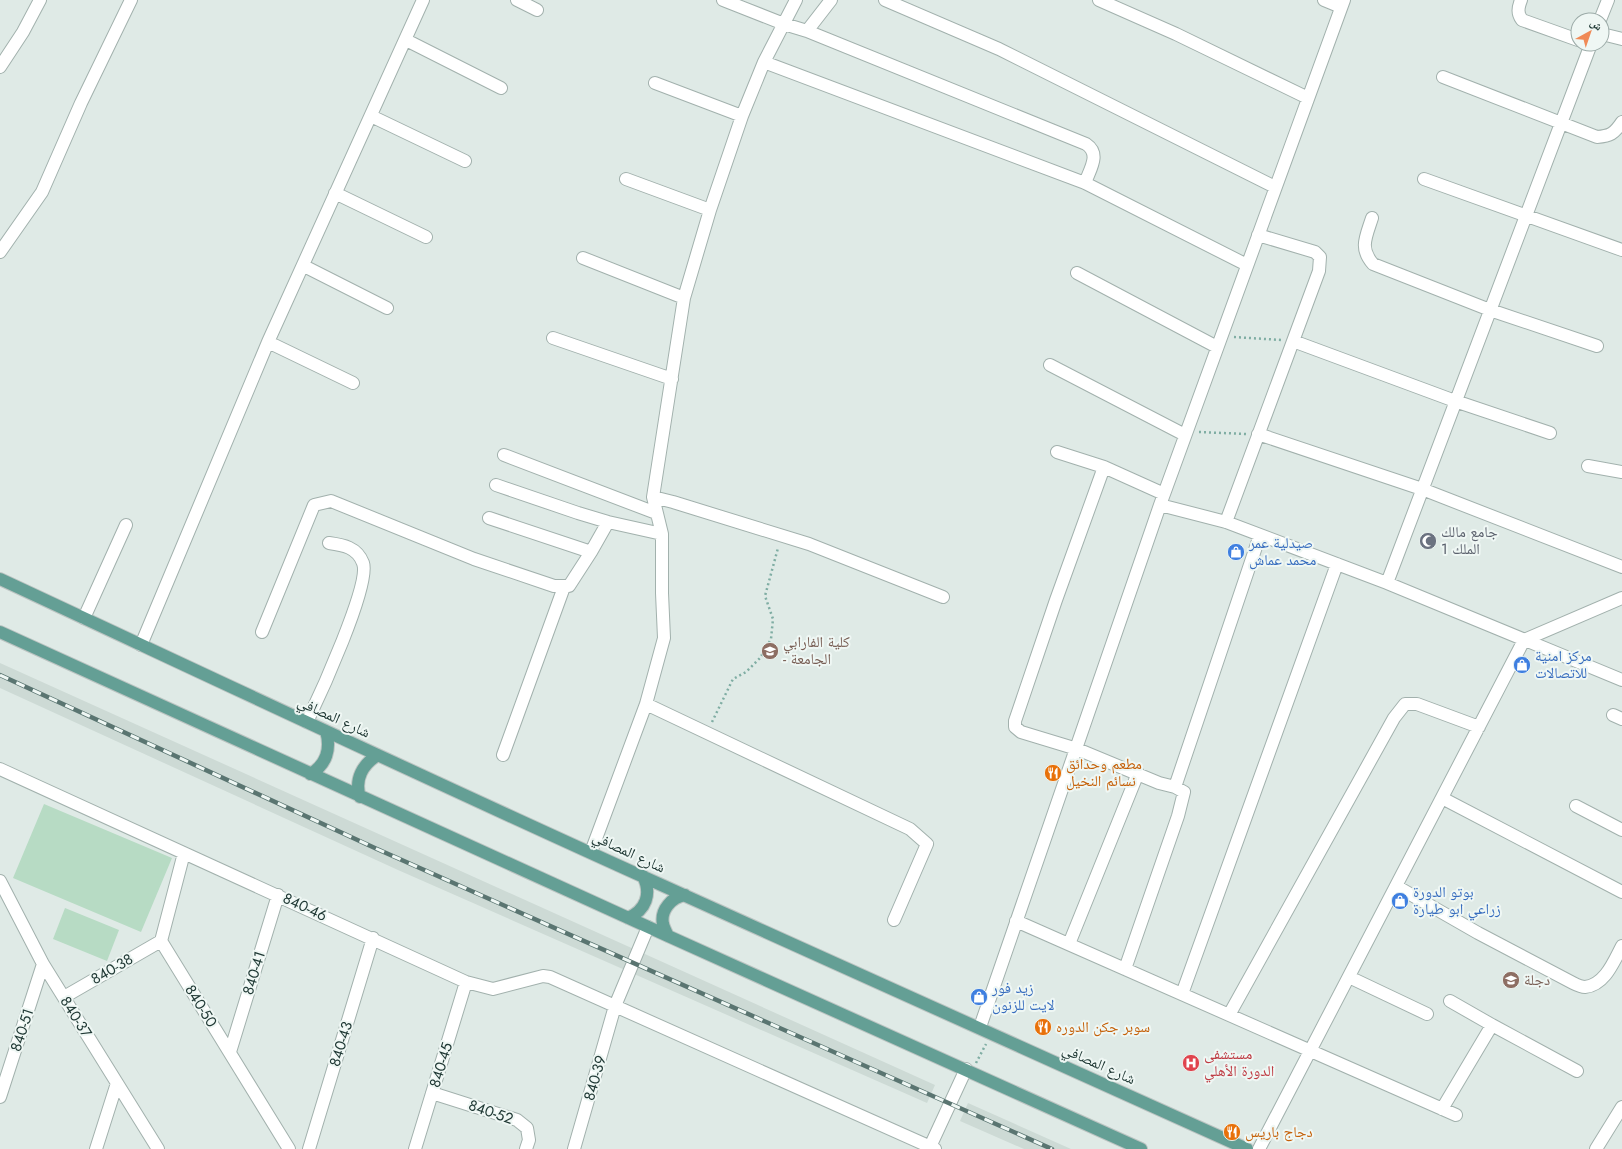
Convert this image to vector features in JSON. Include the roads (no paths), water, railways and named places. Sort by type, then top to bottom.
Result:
[{"type":"main road","name":"شارع المصافي","points":[[0,579],[326,731],[684,895],[980,1027],[1247,1149]]},
{"type":"main road","points":[[0,632],[360,797],[969,1070],[1141,1149]]},
{"type":"main road","points":[[310,774],[321,766],[326,758],[329,741],[326,731]]},
{"type":"main road","points":[[360,797],[358,784],[360,775],[370,760],[378,755]]},
{"type":"main road","points":[[628,918],[637,914],[646,899],[648,886],[643,876]]},
{"type":"main road","points":[[668,936],[663,925],[664,913],[674,898],[684,895]]},
{"type":"street","points":[[0,67],[23,32],[40,0]]},
{"type":"street","points":[[0,252],[42,192],[81,103],[131,0]]},
{"type":"street","points":[[141,645],[268,342],[304,266],[335,193],[423,0]]},
{"type":"street","points":[[517,0],[537,10]]},
{"type":"street","points":[[723,0],[807,32],[1086,144],[1093,148],[1095,155],[1085,183]]},
{"type":"street","points":[[590,852],[646,704],[664,638],[662,534],[653,497],[684,298],[710,210],[742,116],[764,62],[796,0]]},
{"type":"street","points":[[807,32],[830,0]]},
{"type":"street","points":[[885,0],[999,49],[1276,187]]},
{"type":"street","points":[[1099,0],[1176,34],[1308,98]]},
{"type":"street","points":[[980,1027],[1162,499],[1343,3],[1324,0]]},
{"type":"street","points":[[1521,0],[1518,6],[1519,15],[1522,20],[1570,37]]},
{"type":"street","points":[[1603,12],[1608,0]]},
{"type":"street","points":[[1610,36],[1622,39]]},
{"type":"street","points":[[406,40],[501,88]]},
{"type":"street","points":[[1387,583],[1588,52]]},
{"type":"street","points":[[764,62],[1085,183],[1247,265]]},
{"type":"street","points":[[1443,77],[1597,137],[1607,136],[1616,131],[1622,122]]},
{"type":"street","points":[[655,83],[742,116]]},
{"type":"street","points":[[371,116],[464,161]]},
{"type":"street","points":[[626,179],[710,210]]},
{"type":"street","points":[[1424,179],[1622,250]]},
{"type":"street","points":[[335,193],[426,237]]},
{"type":"street","points":[[1372,218],[1364,246],[1366,256],[1373,264],[1490,310],[1597,346]]},
{"type":"street","points":[[1226,522],[1319,271],[1320,257],[1315,252],[1258,235]]},
{"type":"street","points":[[583,258],[684,298]]},
{"type":"street","points":[[304,266],[387,308]]},
{"type":"street","points":[[1077,273],[1219,342]]},
{"type":"street","points":[[553,338],[672,380]]},
{"type":"street","points":[[1293,341],[1456,401],[1550,433]]},
{"type":"street","points":[[268,342],[353,383]]},
{"type":"street","points":[[1050,365],[1186,434]]},
{"type":"street","points":[[1258,434],[1422,489],[1622,567]]},
{"type":"street","points":[[1057,452],[1104,467],[1162,499],[1387,583],[1622,680]]},
{"type":"street","points":[[504,455],[656,512]]},
{"type":"street","points":[[1588,466],[1622,472]]},
{"type":"street","points":[[1104,467],[1056,600],[1015,721],[1015,727],[1020,732],[1077,748],[1159,783],[1175,786],[1184,792],[1178,816],[1125,969]]},
{"type":"street","points":[[496,485],[608,522],[662,534]]},
{"type":"street","points":[[653,497],[809,544],[943,597]]},
{"type":"street","points":[[262,632],[314,505],[323,502],[331,501],[474,559],[554,586],[564,587],[569,586],[608,522]]},
{"type":"street","points":[[489,518],[591,552]]},
{"type":"street","points":[[84,618],[126,525]]},
{"type":"street","points":[[1175,786],[1260,535]]},
{"type":"street","points":[[308,722],[352,616],[364,573],[364,564],[359,554],[351,548],[343,545],[329,543]]},
{"type":"street","points":[[1182,994],[1337,564]]},
{"type":"street","points":[[503,755],[564,587]]},
{"type":"street","points":[[1259,1149],[1524,640],[1621,599]]},
{"type":"street","points":[[646,704],[910,829],[927,844],[894,920]]},
{"type":"street","points":[[1229,1015],[1394,718],[1405,704],[1417,704],[1479,727]]},
{"type":"street","name":"840-46","points":[[0,769],[373,938],[466,982],[493,989],[542,976],[550,977],[932,1148]]},
{"type":"street","points":[[1069,944],[1138,773]]},
{"type":"street","points":[[1442,798],[1622,892]]},
{"type":"street","points":[[1576,806],[1622,830]]},
{"type":"street","points":[[161,941],[184,853]]},
{"type":"street","name":"840-37","points":[[0,880],[43,964],[158,1149]]},
{"type":"street","points":[[1396,886],[1478,933],[1573,983],[1584,987],[1594,984],[1602,978],[1622,946]]},
{"type":"street","name":"840-41","points":[[230,1052],[278,895]]},
{"type":"street","points":[[1016,921],[1456,1115]]},
{"type":"street","name":"840-39","points":[[574,1149],[615,1006],[648,927]]},
{"type":"street","name":"840-43","points":[[309,1149],[373,938]]},
{"type":"street","name":"840-38","points":[[64,997],[161,941]]},
{"type":"street","name":"840-50","points":[[161,941],[289,1149]]},
{"type":"street","name":"840-51","points":[[0,1097],[43,964]]},
{"type":"street","points":[[1349,976],[1428,1014]]},
{"type":"street","name":"840-45","points":[[415,1149],[466,982]]},
{"type":"street","points":[[1450,1001],[1577,1071]]},
{"type":"street","points":[[1442,1109],[1492,1025]]},
{"type":"street","points":[[932,1148],[969,1070]]},
{"type":"street","points":[[96,1149],[117,1083]]},
{"type":"street","name":"840-52","points":[[432,1093],[517,1120],[527,1128],[529,1140],[526,1149]]},
{"type":"street","points":[[1596,1149],[1622,1107]]},
{"type":"railway","points":[[0,675],[377,849],[1052,1149]]},
{"type":"place","name":"جامع مالك الملك 1","points":[[1428,541]]},
{"type":"place","name":"صيدلية عمر محمد عماش","points":[[1236,552]]},
{"type":"place","name":"كلية الفارابي - الجامعة","points":[[770,651]]},
{"type":"place","name":"مركز امنية للاتصالات","points":[[1522,665]]},
{"type":"place","name":"مطعم وحدائق نسائم النخيل","points":[[1053,773]]},
{"type":"place","name":"بوتو الدورة زراعي ابو طيارة","points":[[1400,901]]},
{"type":"place","name":"دجلة","points":[[1511,980]]},
{"type":"place","name":"زيد فور لايت للزنون","points":[[979,997]]},
{"type":"place","name":"سوبر جكن الدوره","points":[[1043,1027]]},
{"type":"place","name":"مستشفى الدورة الأهلي","points":[[1191,1063]]},
{"type":"place","name":"دجاج باريس","points":[[1232,1132]]}]
